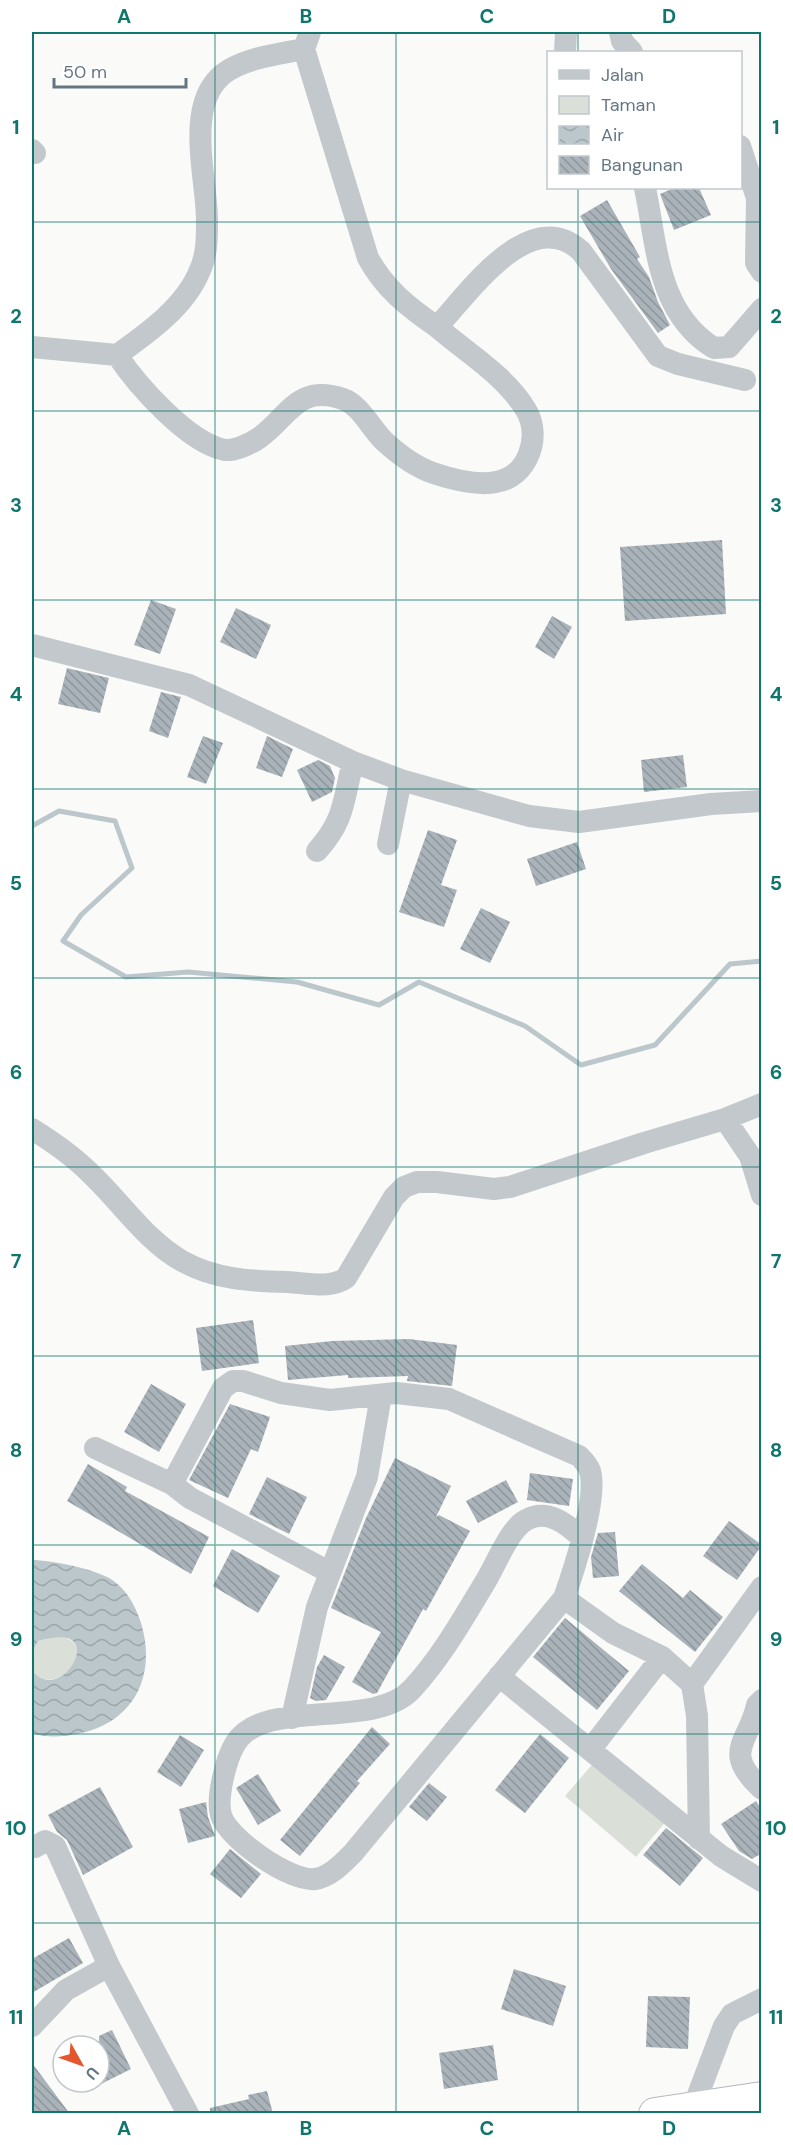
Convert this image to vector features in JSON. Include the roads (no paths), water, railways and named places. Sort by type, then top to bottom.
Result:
[{"type":"highway","points":[[655,2114],[762,2098]]},
{"type":"street","points":[[565,51],[566,32]]},
{"type":"street","points":[[620,32],[622,41],[631,51]]},
{"type":"street","points":[[32,347],[117,355],[142,337],[174,308],[200,271],[207,242],[201,122],[204,101],[212,87],[230,70],[307,40],[368,258],[379,278],[392,293],[510,387],[529,413],[533,438],[532,449],[518,470],[504,479],[481,483],[433,473],[412,462],[385,441],[348,402],[327,397],[305,398],[296,402],[258,439],[239,448],[224,450],[191,431],[155,404],[136,383],[117,355]]},
{"type":"street","points":[[742,149],[757,198],[756,263],[762,272]]},
{"type":"street","points":[[645,189],[656,259],[663,281],[683,319],[695,333],[714,348],[729,347],[762,309]]},
{"type":"street","points":[[437,327],[509,252],[534,239],[557,238],[569,242],[581,251],[658,356],[678,364],[745,380]]},
{"type":"street","points":[[32,645],[97,664],[189,685],[353,762],[401,780],[489,806],[568,823],[711,804],[762,801]]},
{"type":"street","points":[[317,851],[331,836],[339,822],[353,762]]},
{"type":"street","points":[[388,844],[401,780]]},
{"type":"street","points":[[32,1130],[62,1148],[90,1173],[149,1235],[182,1261],[214,1275],[255,1283],[333,1284],[346,1278],[394,1197],[411,1183],[437,1182],[494,1189],[510,1187],[725,1119],[762,1104]]},
{"type":"street","points":[[725,1119],[750,1156],[762,1196]]},
{"type":"street","points":[[172,1485],[223,1388],[233,1381],[243,1381],[281,1393],[330,1400],[396,1394],[449,1399],[579,1456],[589,1468],[591,1478],[582,1538],[564,1598],[353,1853],[334,1870],[315,1878],[286,1873],[270,1864],[240,1838],[220,1814],[224,1774],[240,1737],[246,1731],[267,1722],[390,1705],[410,1692],[428,1670],[484,1584],[517,1526],[527,1519],[543,1515],[570,1527],[582,1538]]},
{"type":"street","points":[[292,1718],[305,1652],[329,1572],[367,1477],[381,1395]]},
{"type":"street","points":[[96,1448],[172,1485],[190,1498],[329,1572]]},
{"type":"street","points":[[692,1684],[762,1587]]},
{"type":"street","points":[[564,1598],[613,1633],[662,1657],[692,1684],[697,1716],[699,1839]]},
{"type":"street","points":[[590,1750],[662,1657]]},
{"type":"street","points":[[499,1677],[699,1839],[741,1870],[762,1881]]},
{"type":"street","points":[[762,1700],[757,1705],[740,1748],[747,1773],[762,1789]]},
{"type":"street","points":[[35,1847],[45,1841],[55,1846],[109,1966],[188,2114]]},
{"type":"street","points":[[32,2026],[66,1990],[109,1966]]},
{"type":"street","points":[[693,2108],[724,2026],[732,2014],[762,2000]]},
{"type":"water","points":[[32,1560],[75,1566],[108,1578],[124,1590],[140,1620],[145,1640],[146,1659],[137,1693],[114,1719],[97,1728],[60,1736],[43,1736],[32,1733],[32,1670],[44,1679],[56,1679],[67,1672],[74,1661],[77,1650],[73,1641],[61,1637],[38,1641],[32,1652]]},
{"type":"waterway","points":[[32,826],[59,811],[115,821],[132,868],[81,915],[63,941],[126,977],[188,972],[297,982],[379,1005],[419,982],[525,1026],[581,1065],[655,1045],[730,964],[762,961]]}]
